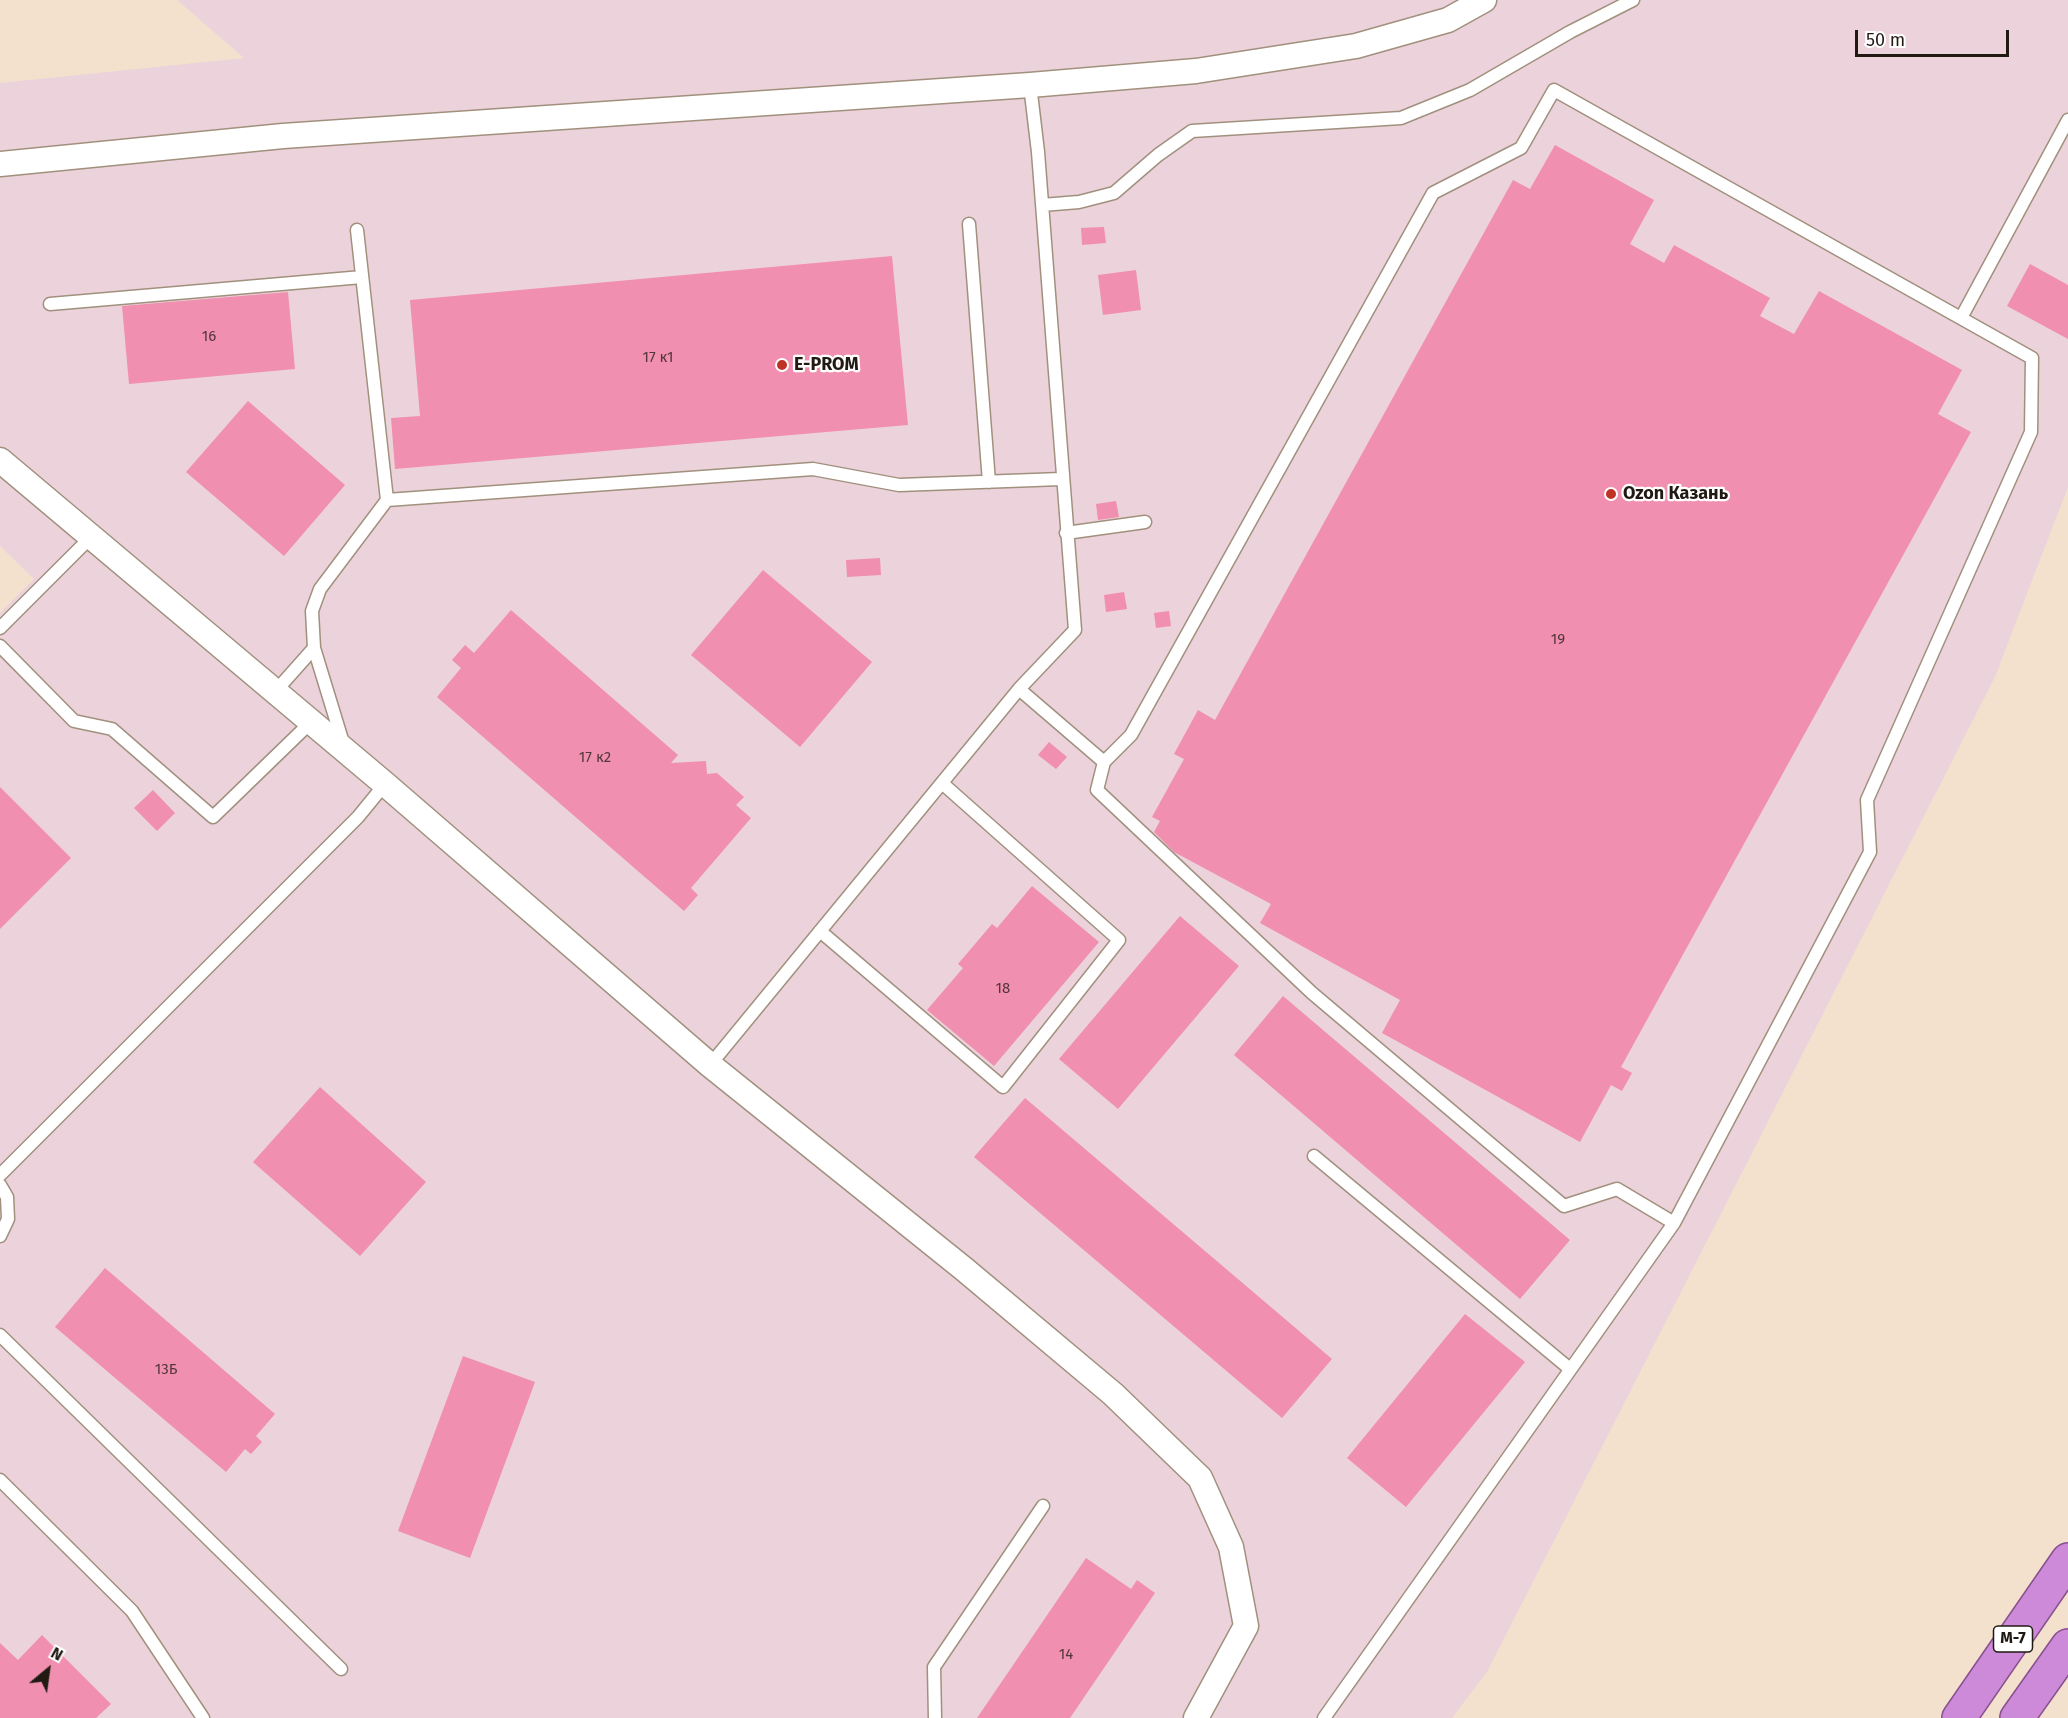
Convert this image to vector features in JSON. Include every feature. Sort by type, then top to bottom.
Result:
[{"type":"highway","name":"М-7","points":[[1959,1718],[2068,1560]]},
{"type":"highway","name":"М-7","points":[[2017,1718],[2068,1646]]},
{"type":"street","points":[[3,165],[283,136],[1030,85],[1196,71],[1356,46],[1448,20],[1484,0]]},
{"type":"street","points":[[0,460],[274,693],[385,784],[710,1065],[964,1269],[1113,1394],[1200,1478],[1231,1547],[1246,1626],[1196,1718]]},
{"type":"lane","points":[[1042,205],[1079,202],[1114,193],[1158,155],[1192,131],[1401,118],[1470,90],[1570,32],[1634,0]]},
{"type":"lane","points":[[710,1065],[1019,689],[1075,630],[1061,479],[1042,205],[1030,85]]},
{"type":"lane","points":[[1324,1718],[1674,1223],[1870,852],[1867,800],[2031,432],[2032,358],[1554,90],[1521,148],[1433,193],[1131,735],[1104,762],[1097,790],[1312,993],[1564,1206],[1617,1189],[1674,1223]]},
{"type":"lane","points":[[1961,318],[2068,120]]},
{"type":"lane","points":[[969,224],[989,482]]},
{"type":"lane","points":[[345,750],[314,648],[312,611],[320,589],[387,500],[357,230]]},
{"type":"lane","points":[[50,304],[362,277]]},
{"type":"lane","points":[[387,500],[813,469],[899,485],[1061,479]]},
{"type":"lane","points":[[1066,533],[1145,522]]},
{"type":"lane","points":[[0,628],[91,537]]},
{"type":"lane","points":[[0,646],[74,721],[112,729],[213,817],[311,722]]},
{"type":"lane","points":[[274,693],[314,648]]},
{"type":"lane","points":[[1019,689],[1104,762]]},
{"type":"lane","points":[[820,931],[1003,1087],[1119,940],[942,783]]},
{"type":"lane","points":[[0,1175],[358,817],[385,784]]},
{"type":"lane","points":[[1314,1156],[1570,1369]]},
{"type":"lane","points":[[0,1185],[7,1197],[8,1219],[0,1236]]},
{"type":"lane","points":[[0,1335],[341,1669]]},
{"type":"lane","points":[[0,1480],[132,1611],[203,1718]]},
{"type":"lane","points":[[935,1718],[934,1667],[1043,1506]]},
{"type":"shaded area","points":[[177,0],[2068,0],[2068,487],[1995,677],[1487,1672],[1452,1718],[0,1718],[0,613],[34,579],[0,546],[0,83],[244,58]]},
{"type":"building","points":[[1555,145],[1654,200],[1630,244],[1664,263],[1674,245],[1770,298],[1760,316],[1794,334],[1819,291],[1962,370],[1938,414],[1971,432],[1621,1067],[1632,1073],[1622,1091],[1611,1085],[1580,1142],[1382,1033],[1400,1000],[1260,923],[1271,904],[1174,852],[1154,832],[1160,821],[1152,817],[1184,759],[1174,754],[1198,710],[1215,720],[1513,180],[1530,189]]},
{"type":"building","points":[[1104,227],[1106,243],[1082,245],[1081,228]]},
{"type":"building","points":[[892,256],[908,425],[395,469],[391,418],[420,416],[410,300]]},
{"type":"building","points":[[2030,264],[2068,285],[2068,339],[2007,306]]},
{"type":"building","points":[[1136,270],[1141,310],[1103,315],[1098,275]]},
{"type":"building","points":[[288,292],[295,369],[129,384],[122,306]]},
{"type":"building","points":[[248,401],[345,485],[284,556],[186,472]]},
{"type":"building","points":[[1116,501],[1119,517],[1098,520],[1096,504]]},
{"type":"building","points":[[880,558],[881,575],[847,577],[846,560]]},
{"type":"building","points":[[763,570],[872,662],[800,747],[691,655]]},
{"type":"building","points":[[1124,592],[1127,609],[1106,612],[1104,595]]},
{"type":"building","points":[[511,610],[678,755],[671,763],[706,761],[707,774],[717,773],[744,797],[736,805],[751,818],[691,888],[698,895],[684,911],[437,697],[461,668],[452,660],[465,645],[474,653]]},
{"type":"building","points":[[1169,611],[1171,626],[1156,628],[1154,613]]},
{"type":"building","points":[[1049,742],[1067,757],[1056,769],[1038,755]]},
{"type":"building","points":[[0,787],[71,858],[0,929]]},
{"type":"building","points":[[153,790],[175,813],[157,831],[134,808]]},
{"type":"building","points":[[1032,886],[1099,942],[994,1066],[927,1010],[963,968],[958,964],[992,924],[997,928]]},
{"type":"building","points":[[1180,916],[1239,966],[1118,1109],[1059,1059]]},
{"type":"building","points":[[1283,996],[1570,1240],[1520,1299],[1234,1055]]},
{"type":"building","points":[[320,1087],[426,1182],[360,1256],[253,1162]]},
{"type":"building","points":[[1025,1098],[1332,1359],[1282,1418],[974,1157]]},
{"type":"building","points":[[105,1268],[275,1414],[256,1436],[262,1442],[251,1454],[245,1449],[226,1472],[55,1327]]},
{"type":"building","points":[[1465,1314],[1525,1362],[1406,1507],[1347,1458]]},
{"type":"building","points":[[463,1356],[535,1382],[470,1558],[398,1531]]},
{"type":"building","points":[[1086,1558],[1131,1589],[1137,1580],[1155,1593],[1070,1718],[977,1718]]},
{"type":"building","points":[[42,1635],[111,1704],[96,1718],[0,1718],[0,1643],[18,1660]]},
{"type":"place","name":"E-PROM","points":[[782,365]]},
{"type":"place","name":"Ozon Казань","points":[[1611,494]]}]
